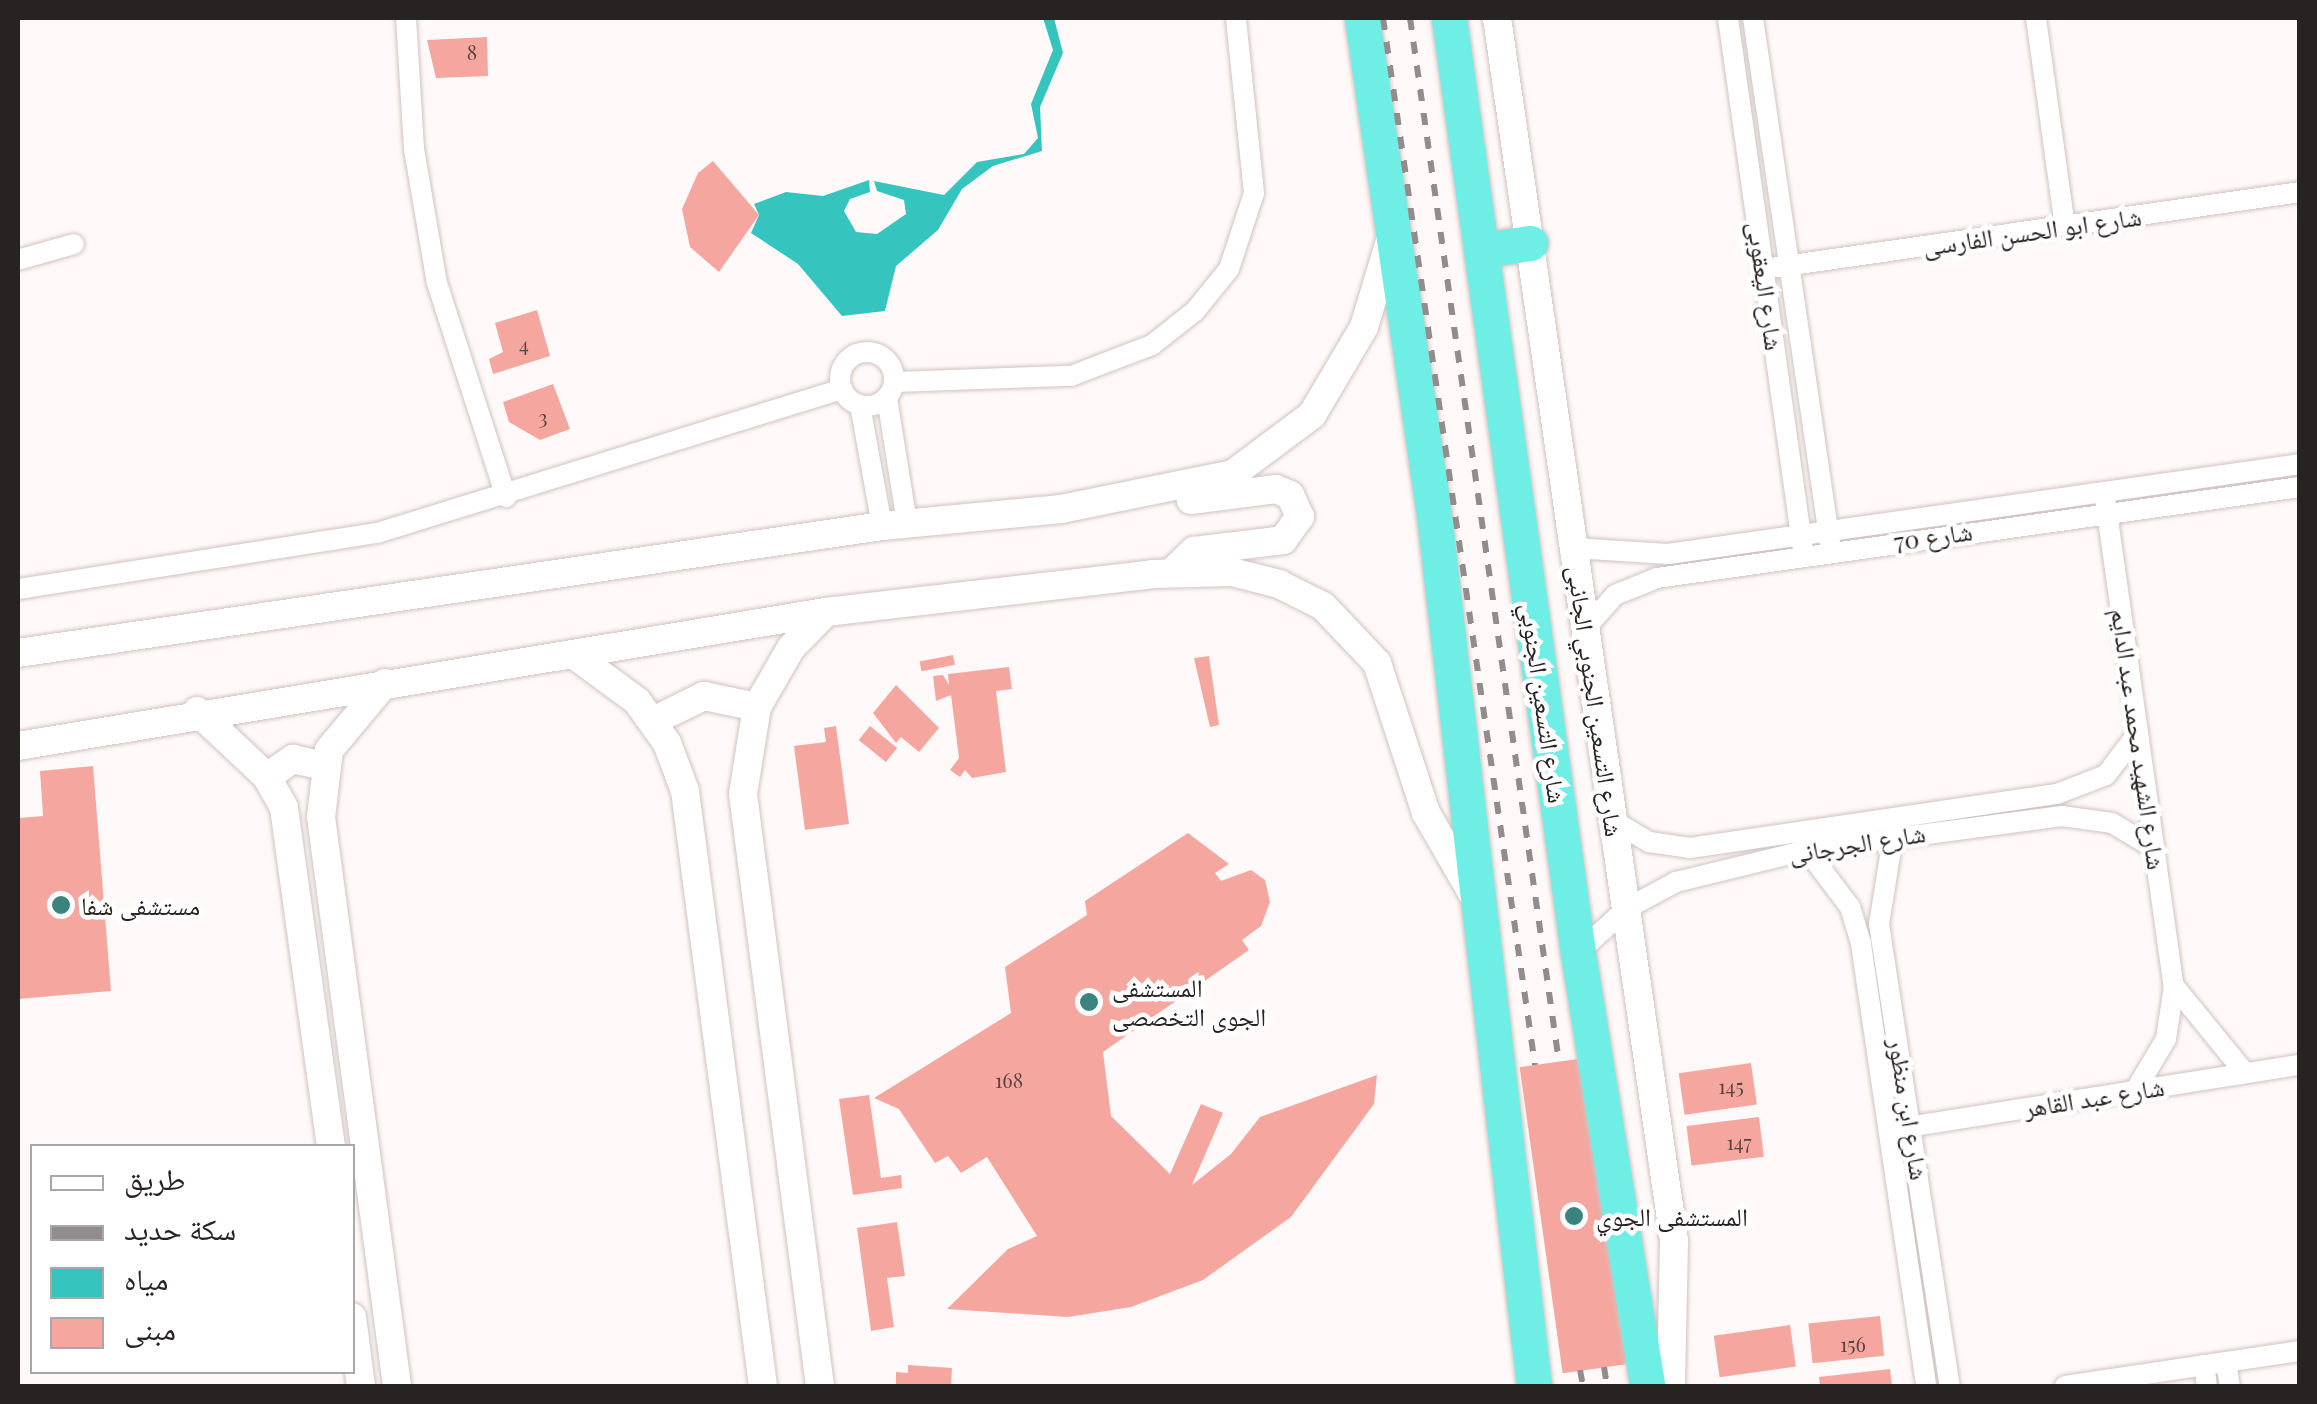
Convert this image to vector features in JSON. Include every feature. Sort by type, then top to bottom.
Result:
[{"type":"highway","points":[[1362,18],[1478,903],[1534,1386]]},
{"type":"highway","name":"شارع التسعين الجنوبي","points":[[1449,18],[1578,953],[1647,1386]]},
{"type":"highway","points":[[1483,250],[1530,243]]},
{"type":"street","points":[[406,18],[414,149],[436,283],[506,497]]},
{"type":"street","points":[[860,406],[891,390],[1071,376],[1152,345],[1195,311],[1228,268],[1254,193],[1236,18]]},
{"type":"street","name":"شارع التسعين الجنوبي الجانبى","points":[[1498,18],[1674,1241],[1671,1386]]},
{"type":"street","name":"شارع اليعقوبى","points":[[1728,18],[1802,546]]},
{"type":"street","name":"شارع اليعقوبى","points":[[1753,18],[1830,542]]},
{"type":"street","points":[[2036,18],[2066,226]]},
{"type":"street","name":"شارع ابو الحسن الفارسى","points":[[1764,269],[2300,192]]},
{"type":"street","points":[[18,653],[895,525],[1156,492],[1262,459],[1312,415],[1364,328],[1392,230]]},
{"type":"street","points":[[18,260],[74,244]]},
{"type":"street","points":[[842,389],[844,365],[864,352],[886,360],[891,390],[895,525]]},
{"type":"street","points":[[18,589],[346,540],[506,497],[842,389]]},
{"type":"street","points":[[842,389],[860,406],[895,525]]},
{"type":"street","name":"شارع 70","points":[[1585,629],[1635,584],[1802,546],[2106,502],[2300,464]]},
{"type":"street","name":"شارع 70","points":[[2106,502],[2300,487]]},
{"type":"street","points":[[1156,492],[1192,500],[1276,489],[1299,509],[1295,531],[1282,540],[1194,551],[1171,572]]},
{"type":"street","name":"شارع الشهيد محمد عبد الدايم","points":[[2106,502],[2174,986],[2166,1039],[2135,1091]]},
{"type":"street","name":"شارع 70","points":[[1574,548],[1668,554],[1802,546]]},
{"type":"street","points":[[18,746],[197,711],[826,612],[1171,572],[1232,572],[1279,584],[1322,606],[1359,639],[1391,689],[1441,847],[1478,903]]},
{"type":"street","points":[[820,1386],[744,794],[757,707],[790,648],[826,612]]},
{"type":"street","points":[[573,654],[618,682],[653,721],[677,766],[690,816],[762,1386]]},
{"type":"street","points":[[332,1144],[322,859],[324,766],[344,724],[385,683]]},
{"type":"street","points":[[653,721],[704,696],[757,707]]},
{"type":"street","points":[[197,711],[267,777],[288,824],[327,993],[354,1144]]},
{"type":"street","name":"شارع الجرجانى","points":[[1578,953],[1626,910],[1702,872],[2084,788],[2106,775],[2138,732]]},
{"type":"street","points":[[267,777],[293,760],[324,766]]},
{"type":"street","name":"شارع الجرجانى","points":[[1614,821],[1650,842],[1690,848],[1898,827],[2082,816],[2154,848]]},
{"type":"street","name":"شارع ابن منظور","points":[[1898,827],[1878,910],[1950,1386]]},
{"type":"street","name":"شارع ابن منظور","points":[[1807,850],[1856,924],[1926,1386]]},
{"type":"street","points":[[2174,986],[2244,1073]]},
{"type":"street","name":"شارع عبد القاهر","points":[[1889,1129],[2300,1065]]},
{"type":"street","points":[[355,1150],[397,1386]]},
{"type":"street","points":[[355,1340],[361,1386]]},
{"type":"street","points":[[2065,1386],[2206,1376],[2226,1362],[2300,1350]]},
{"type":"street","points":[[2226,1362],[2230,1386]]},
{"type":"water","points":[[1043,18],[1054,18],[1063,53],[1040,107],[1042,151],[993,166],[962,189],[938,230],[896,266],[885,311],[842,316],[798,264],[751,233],[759,215],[754,204],[786,192],[823,196],[869,180],[870,192],[850,199],[844,211],[856,232],[877,234],[906,214],[904,200],[877,191],[874,181],[944,195],[977,162],[1024,154],[1038,138],[1031,104],[1053,50]]},
{"type":"building","points":[[487,37],[488,76],[436,78],[427,40]]},
{"type":"building","points":[[713,161],[759,215],[719,272],[690,247],[682,209],[698,173]]},
{"type":"building","points":[[537,310],[550,356],[493,374],[489,359],[503,352],[495,323]]},
{"type":"building","points":[[553,384],[570,429],[540,440],[509,422],[503,402]]},
{"type":"building","points":[[953,655],[955,665],[922,671],[920,661]]},
{"type":"building","points":[[1209,656],[1219,725],[1210,727],[1194,658]]},
{"type":"building","points":[[1009,667],[1012,689],[996,691],[1006,772],[972,778],[965,770],[960,777],[950,770],[959,758],[951,695],[936,701],[933,676],[943,675],[949,685],[948,674]]},
{"type":"building","points":[[896,685],[939,728],[919,752],[901,737],[896,743],[873,713]]},
{"type":"building","points":[[836,726],[849,824],[805,830],[794,746],[826,742],[824,728]]},
{"type":"building","points":[[870,726],[897,748],[886,762],[859,740]]},
{"type":"building","name":"مستشفى شفا","points":[[93,766],[111,991],[18,999],[18,818],[43,816],[40,771]]},
{"type":"building","points":[[1188,833],[1229,864],[1215,873],[1221,881],[1251,870],[1265,880],[1270,902],[1261,926],[1242,940],[1249,950],[1103,1052],[1111,1116],[1170,1174],[1201,1104],[1223,1113],[1192,1185],[1231,1154],[1260,1117],[1377,1075],[1374,1104],[1291,1217],[1203,1280],[1131,1307],[1068,1317],[947,1309],[1008,1249],[1037,1236],[987,1157],[961,1173],[948,1156],[935,1163],[899,1109],[874,1098],[1011,1013],[1005,967],[1087,915],[1085,901]]},
{"type":"building","name":"المستشفى الجوي","points":[[1585,1058],[1628,1364],[1563,1373],[1520,1067]]},
{"type":"building","points":[[1751,1063],[1757,1105],[1685,1115],[1679,1073]]},
{"type":"building","points":[[869,1095],[881,1178],[901,1175],[902,1188],[853,1195],[839,1099]]},
{"type":"building","points":[[1759,1117],[1764,1157],[1691,1166],[1687,1126]]},
{"type":"building","points":[[897,1222],[905,1276],[887,1278],[894,1327],[871,1331],[857,1228]]},
{"type":"building","points":[[1880,1316],[1884,1356],[1813,1363],[1808,1324]]},
{"type":"building","points":[[1790,1325],[1796,1367],[1720,1377],[1714,1336]]},
{"type":"building","points":[[908,1365],[952,1368],[951,1386],[896,1386],[896,1372],[908,1373]]},
{"type":"building","points":[[1890,1369],[1892,1386],[1820,1386],[1819,1377]]},
{"type":"railway","points":[[1383,18],[1535,1065]]},
{"type":"railway","points":[[1410,18],[1559,1062]]},
{"type":"railway","points":[[1604,1367],[1607,1386]]},
{"type":"railway","points":[[1580,1370],[1583,1386]]},
{"type":"place","name":"مستشفى شفا","points":[[61,905]]},
{"type":"place","name":"المستشفى الجوى التخصصى","points":[[1089,1002]]},
{"type":"place","name":"المستشفى الجوي","points":[[1574,1216]]}]
